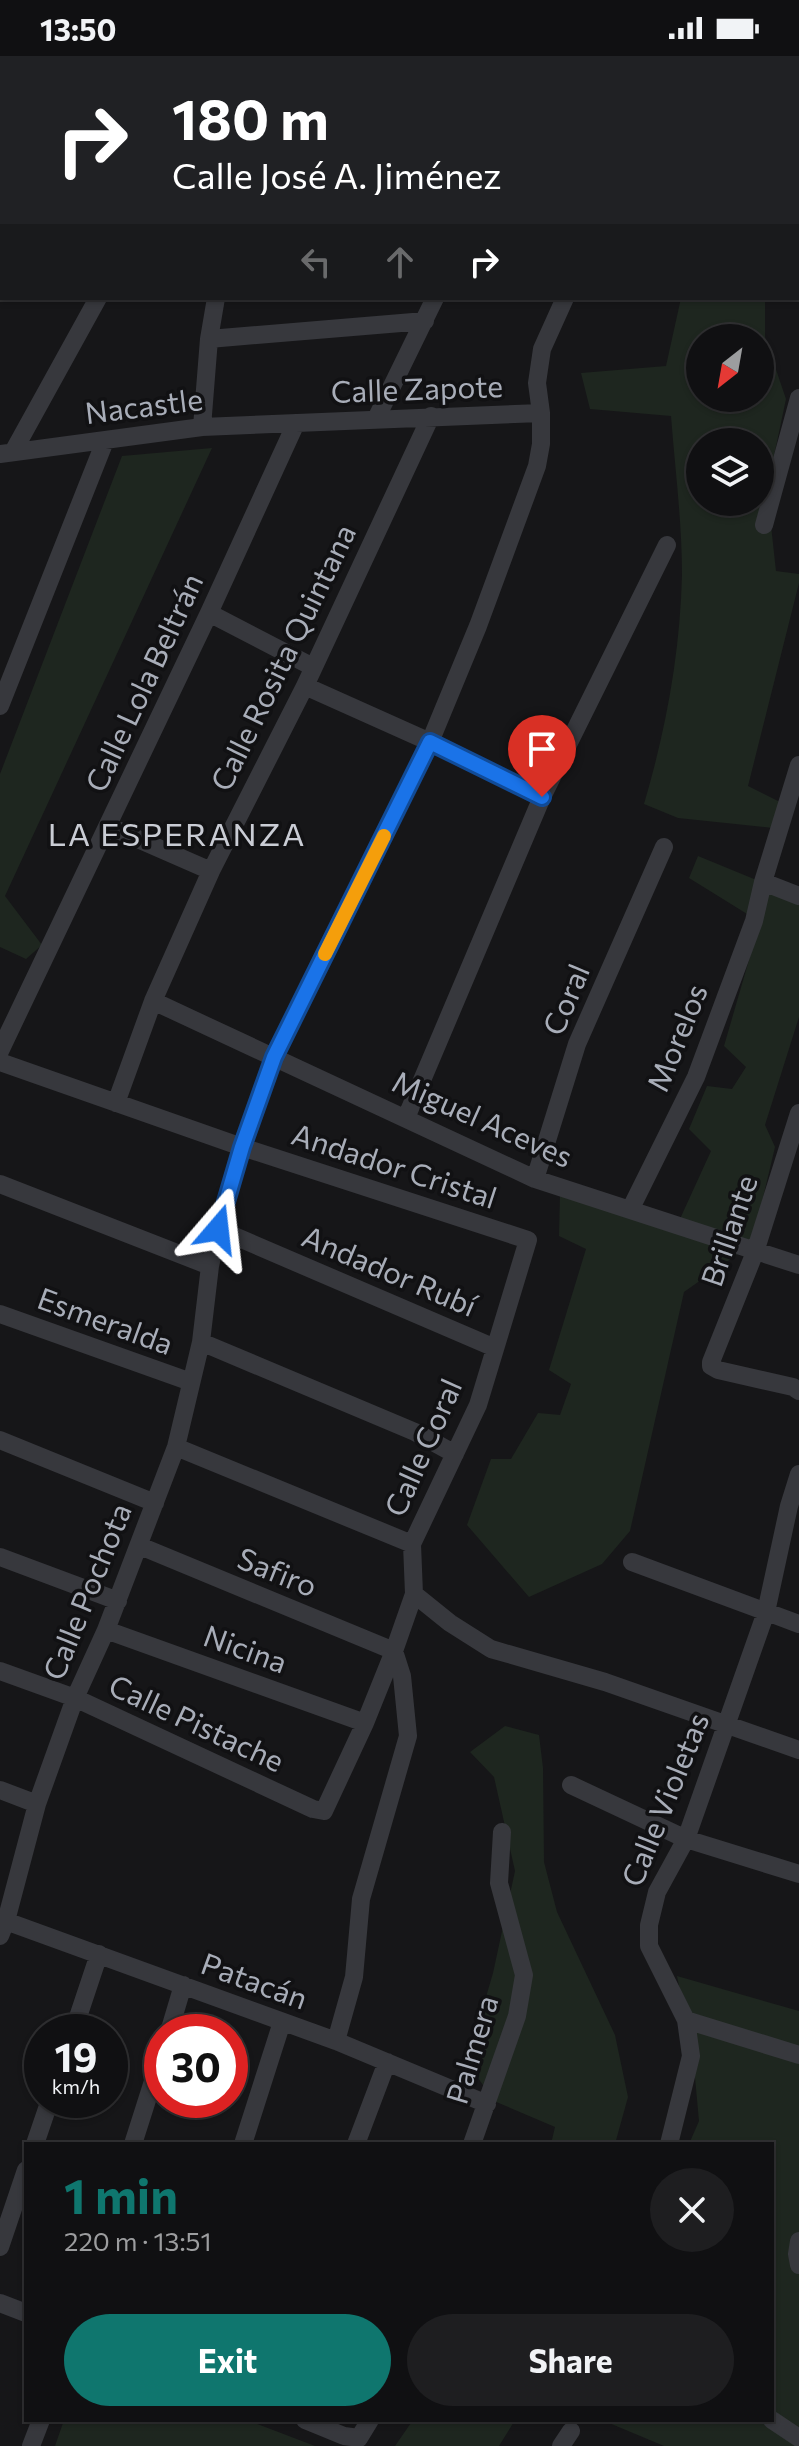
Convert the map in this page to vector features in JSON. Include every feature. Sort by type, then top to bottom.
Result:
[{"type":"street","points":[[7,453],[97,300]]},
{"type":"street","points":[[202,427],[209,339],[216,300]]},
{"type":"street","points":[[376,419],[434,300]]},
{"type":"street","name":"Calle Pochota","points":[[2,1925],[37,1804],[75,1698],[118,1601],[176,1447],[201,1342],[210,1266],[218,1229],[242,1147],[274,1057],[430,742],[478,626],[537,466],[541,413],[537,383],[542,349],[564,300]]},
{"type":"street","points":[[209,339],[425,321]]},
{"type":"street","points":[[764,525],[799,398]]},
{"type":"street","name":"Calle Zapote","points":[[296,423],[541,413]]},
{"type":"street","name":"Calle Rosita Quintana","points":[[116,1103],[153,1001],[211,871],[305,686],[431,416]]},
{"type":"street","name":"Nacastle","points":[[7,453],[202,427],[296,423]]},
{"type":"street","name":"Calle Lola Beltrán","points":[[0,1051],[296,423]]},
{"type":"street","points":[[0,706],[105,441]]},
{"type":"street","points":[[406,1118],[542,797],[667,545]]},
{"type":"street","points":[[209,613],[313,667]]},
{"type":"street","points":[[305,686],[542,797]]},
{"type":"street","name":"Morelos","points":[[631,1208],[696,1077],[754,921],[799,765]]},
{"type":"street","points":[[108,826],[211,871]]},
{"type":"street","name":"Coral","points":[[535,1179],[577,1044],[664,847]]},
{"type":"street","points":[[763,882],[799,896]]},
{"type":"street","name":"Miguel Aceves","points":[[153,1001],[535,1179],[799,1265]]},
{"type":"street","name":"Andador Cristal","points":[[0,1062],[242,1147],[528,1240]]},
{"type":"street","name":"Brillante","points":[[799,1113],[755,1252],[711,1366],[799,1391]]},
{"type":"street","points":[[0,1184],[210,1266]]},
{"type":"street","name":"Andador Rubí","points":[[218,1229],[495,1348]]},
{"type":"street","name":"Calle Coral","points":[[324,1811],[394,1651],[414,1594],[412,1544],[478,1405],[528,1240]]},
{"type":"street","name":"Esmeralda","points":[[0,1314],[191,1382]]},
{"type":"street","points":[[201,1342],[415,1432],[455,1454]]},
{"type":"street","points":[[0,1440],[155,1503]]},
{"type":"street","points":[[176,1447],[412,1544]]},
{"type":"street","name":"Calle Violetas","points":[[670,2142],[691,2056],[686,2020],[649,1946],[649,1925],[657,1892],[686,1839],[766,1612],[794,1508],[799,1474]]},
{"type":"street","name":"Safiro","points":[[140,1546],[394,1651]]},
{"type":"street","points":[[0,1557],[118,1601]]},
{"type":"street","points":[[632,1562],[799,1624]]},
{"type":"street","points":[[414,1594],[450,1623],[491,1649],[605,1682],[799,1750]]},
{"type":"street","name":"Nicina","points":[[106,1630],[365,1723]]},
{"type":"street","points":[[336,2041],[354,1977],[361,1899],[408,1736],[402,1676],[394,1651]]},
{"type":"street","name":"Calle Pistache","points":[[0,1671],[75,1698],[313,1809],[324,1811]]},
{"type":"street","points":[[571,1785],[686,1839],[799,1874]]},
{"type":"street","points":[[0,1790],[37,1804]]},
{"type":"street","name":"Palmera","points":[[473,2142],[517,2016],[524,1975],[499,1883],[502,1832]]},
{"type":"street","name":"Patacán","points":[[2,1925],[99,1954],[336,2041],[487,2104]]},
{"type":"street","points":[[79,2014],[99,1954]]},
{"type":"street","points":[[174,2014],[183,1985]]},
{"type":"street","points":[[686,2020],[799,2055]]},
{"type":"street","points":[[244,2142],[282,2022]]},
{"type":"street","points":[[357,2142],[387,2062]]},
{"type":"street","points":[[134,2142],[144,2109]]},
{"type":"street","points":[[36,2142],[44,2118]]},
{"type":"street","points":[[0,2247],[24,2176]]},
{"type":"street","points":[[799,2241],[799,2265]]},
{"type":"street","points":[[0,2303],[24,2312]]},
{"type":"street","points":[[774,2421],[799,2438]]},
{"type":"street","points":[[31,2446],[40,2422]]},
{"type":"street","points":[[310,2422],[344,2436],[359,2438],[369,2422]]},
{"type":"shaded area","points":[[681,300],[765,300],[765,324],[686,324],[686,412],[774,412],[774,364],[786,399],[774,456],[774,428],[686,428],[686,516],[770,516],[776,571],[799,574],[748,786],[784,804],[773,828],[678,818],[644,804],[670,691],[681,604],[681,535],[671,416],[590,409],[581,373],[666,366]]},
{"type":"shaded area","points":[[212,448],[5,896],[42,945],[26,959],[0,947],[0,774],[122,456]]},
{"type":"shaded area","points":[[698,856],[799,902],[799,1017],[765,1125],[775,1147],[752,1244],[684,1292],[630,1531],[602,1564],[529,1597],[467,1525],[491,1459],[511,1459],[538,1413],[560,1415],[571,1384],[549,1370],[586,1249],[559,1236],[560,1195],[674,1232],[711,1151],[689,1129],[707,1086],[732,1089],[746,1067],[724,1046],[760,922],[689,878]]},
{"type":"shaded area","points":[[505,1726],[539,1735],[543,1768],[544,1862],[557,1912],[615,2035],[628,2097],[616,2142],[551,2142],[555,2127],[494,2101],[467,2062],[493,1973],[515,1871],[494,1777],[470,1752]]},
{"type":"shaded area","points":[[677,1976],[799,2011],[799,2446],[664,2446],[607,2422],[774,2422],[774,2142],[690,2142],[699,2121],[693,2055]]},
{"type":"shaded area","points":[[63,2422],[252,2422],[315,2446],[55,2446]]},
{"type":"shaded area","points":[[412,2422],[514,2422],[499,2446],[395,2446]]},
{"type":"slow traffic","points":[[325,954],[384,836]]},
{"type":"district","name":"LA ESPERANZA","points":[[177,835]]},
{"type":"route","points":[[218,1229],[242,1147],[274,1057],[430,742],[542,797]]}]
